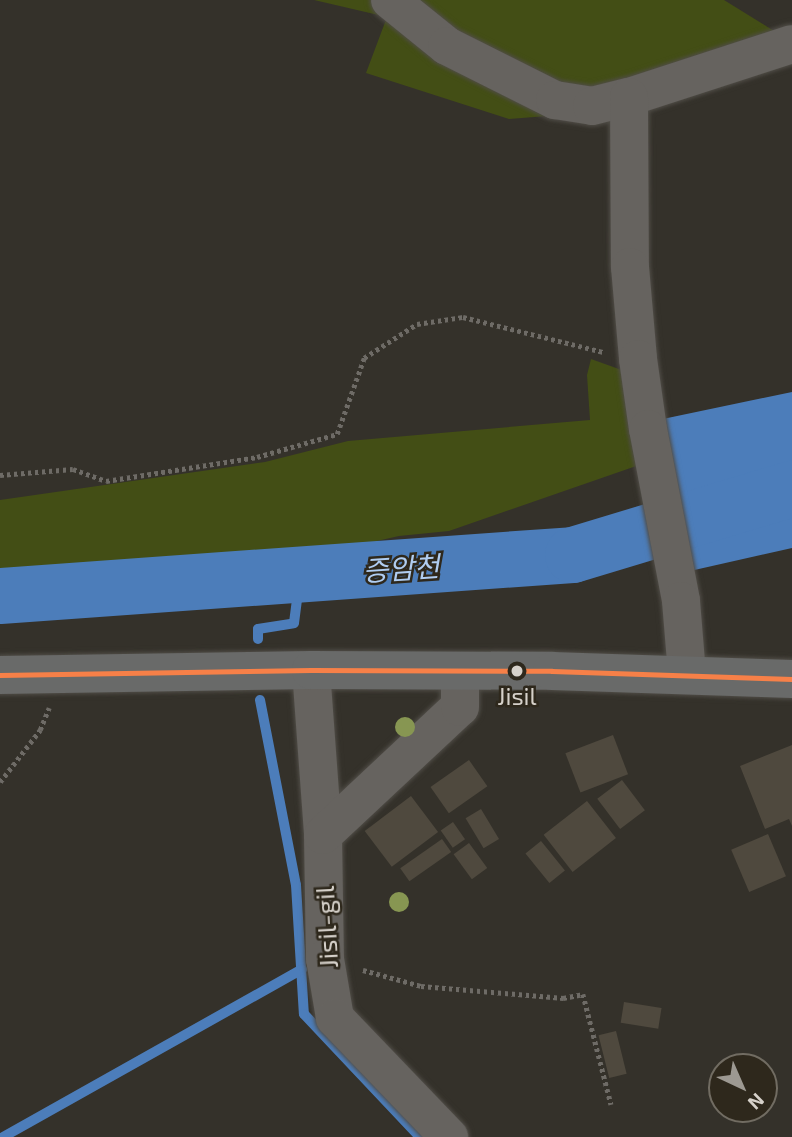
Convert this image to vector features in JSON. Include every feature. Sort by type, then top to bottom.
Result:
[{"type":"main road","points":[[0,675],[311,670],[687,674],[792,679]]},
{"type":"street","points":[[390,0],[447,46],[555,100],[592,106],[629,97],[792,44]]},
{"type":"street","points":[[629,97],[630,267],[638,359],[648,429],[681,601],[687,674]]},
{"type":"street","name":"Jisil-gil","points":[[311,670],[323,835],[325,959],[335,1018],[449,1137]]},
{"type":"street","points":[[323,835],[460,707],[460,671]]},
{"type":"path","points":[[0,475],[73,469],[106,481],[257,457],[337,434],[364,358],[417,324],[463,317],[555,342],[638,359]]},
{"type":"path","points":[[0,782],[40,730],[62,674]]},
{"type":"path","points":[[325,959],[421,986],[563,998],[583,994],[611,1104]]},
{"type":"green space","points":[[314,0],[373,0],[560,115],[509,119],[366,73],[387,17]]},
{"type":"green space","points":[[400,0],[724,0],[779,34],[620,89],[561,90]]},
{"type":"green space","points":[[591,359],[630,373],[642,464],[449,531],[399,536],[279,563],[0,574],[0,500],[265,462],[348,441],[590,420],[587,375]]},
{"type":"water","points":[[792,392],[792,548],[690,571],[658,420]]},
{"type":"building","points":[[613,735],[628,774],[580,792],[565,753]]},
{"type":"building","points":[[792,745],[792,826],[789,819],[765,829],[740,766]]},
{"type":"building","points":[[469,760],[487,786],[449,813],[430,787]]},
{"type":"building","points":[[622,780],[645,810],[620,829],[597,799]]},
{"type":"building","points":[[411,796],[438,832],[392,867],[365,831]]},
{"type":"building","points":[[587,801],[616,838],[573,872],[544,835]]},
{"type":"building","points":[[481,809],[499,839],[484,848],[466,818]]},
{"type":"building","points":[[453,822],[465,839],[453,848],[441,831]]},
{"type":"building","points":[[768,834],[786,876],[749,892],[731,850]]},
{"type":"building","points":[[442,839],[451,852],[409,881],[400,868]]},
{"type":"building","points":[[541,841],[565,871],[549,883],[525,854]]},
{"type":"building","points":[[469,843],[487,868],[472,879],[454,854]]},
{"type":"building","points":[[624,1002],[662,1008],[658,1029],[621,1023]]},
{"type":"building","points":[[616,1031],[627,1074],[609,1078],[599,1035]]},
{"type":"waterway","name":"증암천","points":[[0,596],[573,555],[792,489]]},
{"type":"waterway","points":[[258,639],[258,629],[294,623],[300,576]]},
{"type":"waterway","points":[[260,700],[296,885],[304,1014],[420,1137]]},
{"type":"waterway","points":[[3,1137],[302,969]]},
{"type":"transit line","points":[[0,675],[311,670],[552,671],[792,679]]},
{"type":"place","name":"Jisil","points":[[517,671]]}]
